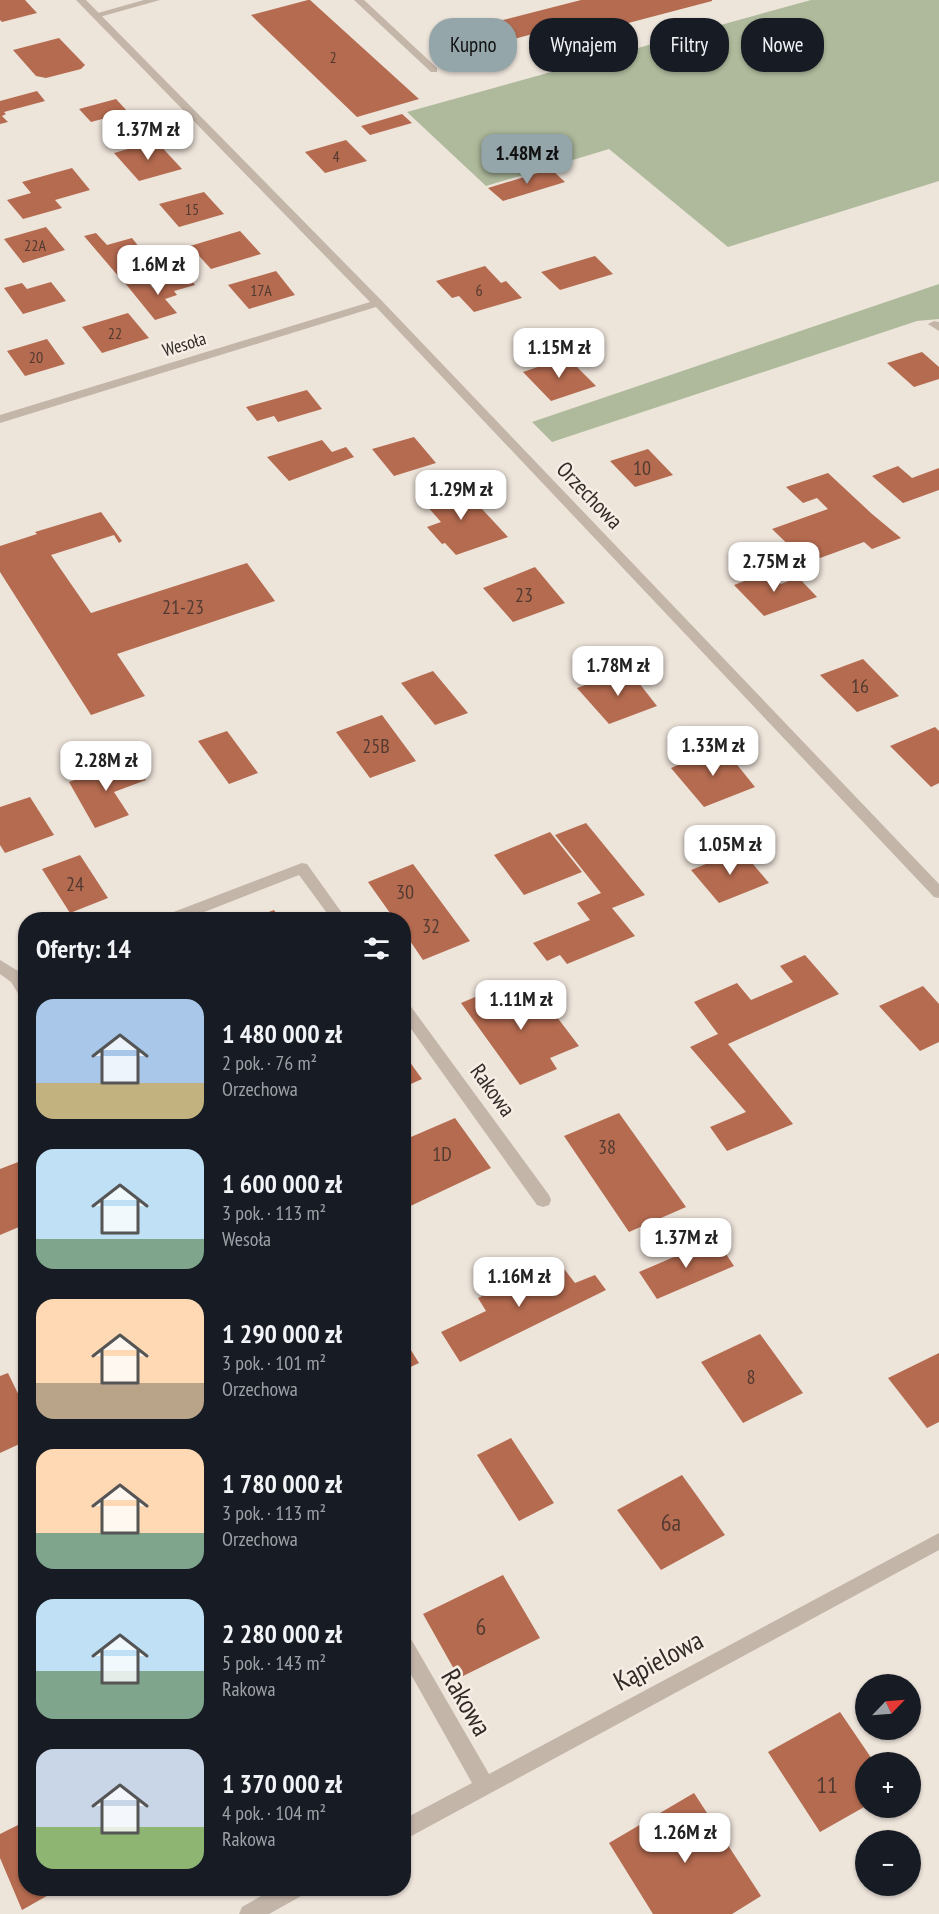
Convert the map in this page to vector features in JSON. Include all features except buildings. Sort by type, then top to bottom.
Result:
[{"type":"street","name":"Orzechowa","points":[[81,0],[378,303],[939,893]]},
{"type":"street","points":[[96,15],[155,0]]},
{"type":"street","points":[[359,0],[429,65]]},
{"type":"street","name":"Wesoła","points":[[0,419],[378,303]]},
{"type":"street","points":[[189,912],[302,868],[334,912]]},
{"type":"street","points":[[0,966],[18,975]]},
{"type":"street","name":"Rakowa","points":[[411,1018],[543,1200]]},
{"type":"street","name":"Kąpielowa","points":[[411,1826],[939,1541]]},
{"type":"street","name":"Rakowa","points":[[411,1658],[484,1785]]},
{"type":"street","points":[[249,1914],[282,1896]]},
{"type":"green space","points":[[811,0],[939,0],[939,181],[728,247],[609,149],[486,186],[407,112],[551,72],[638,72],[638,48],[650,45],[650,72],[729,72],[729,23],[741,19],[741,72],[824,72],[824,18],[746,18]]},
{"type":"green space","points":[[939,284],[939,319],[917,321],[552,442],[532,422]]}]
